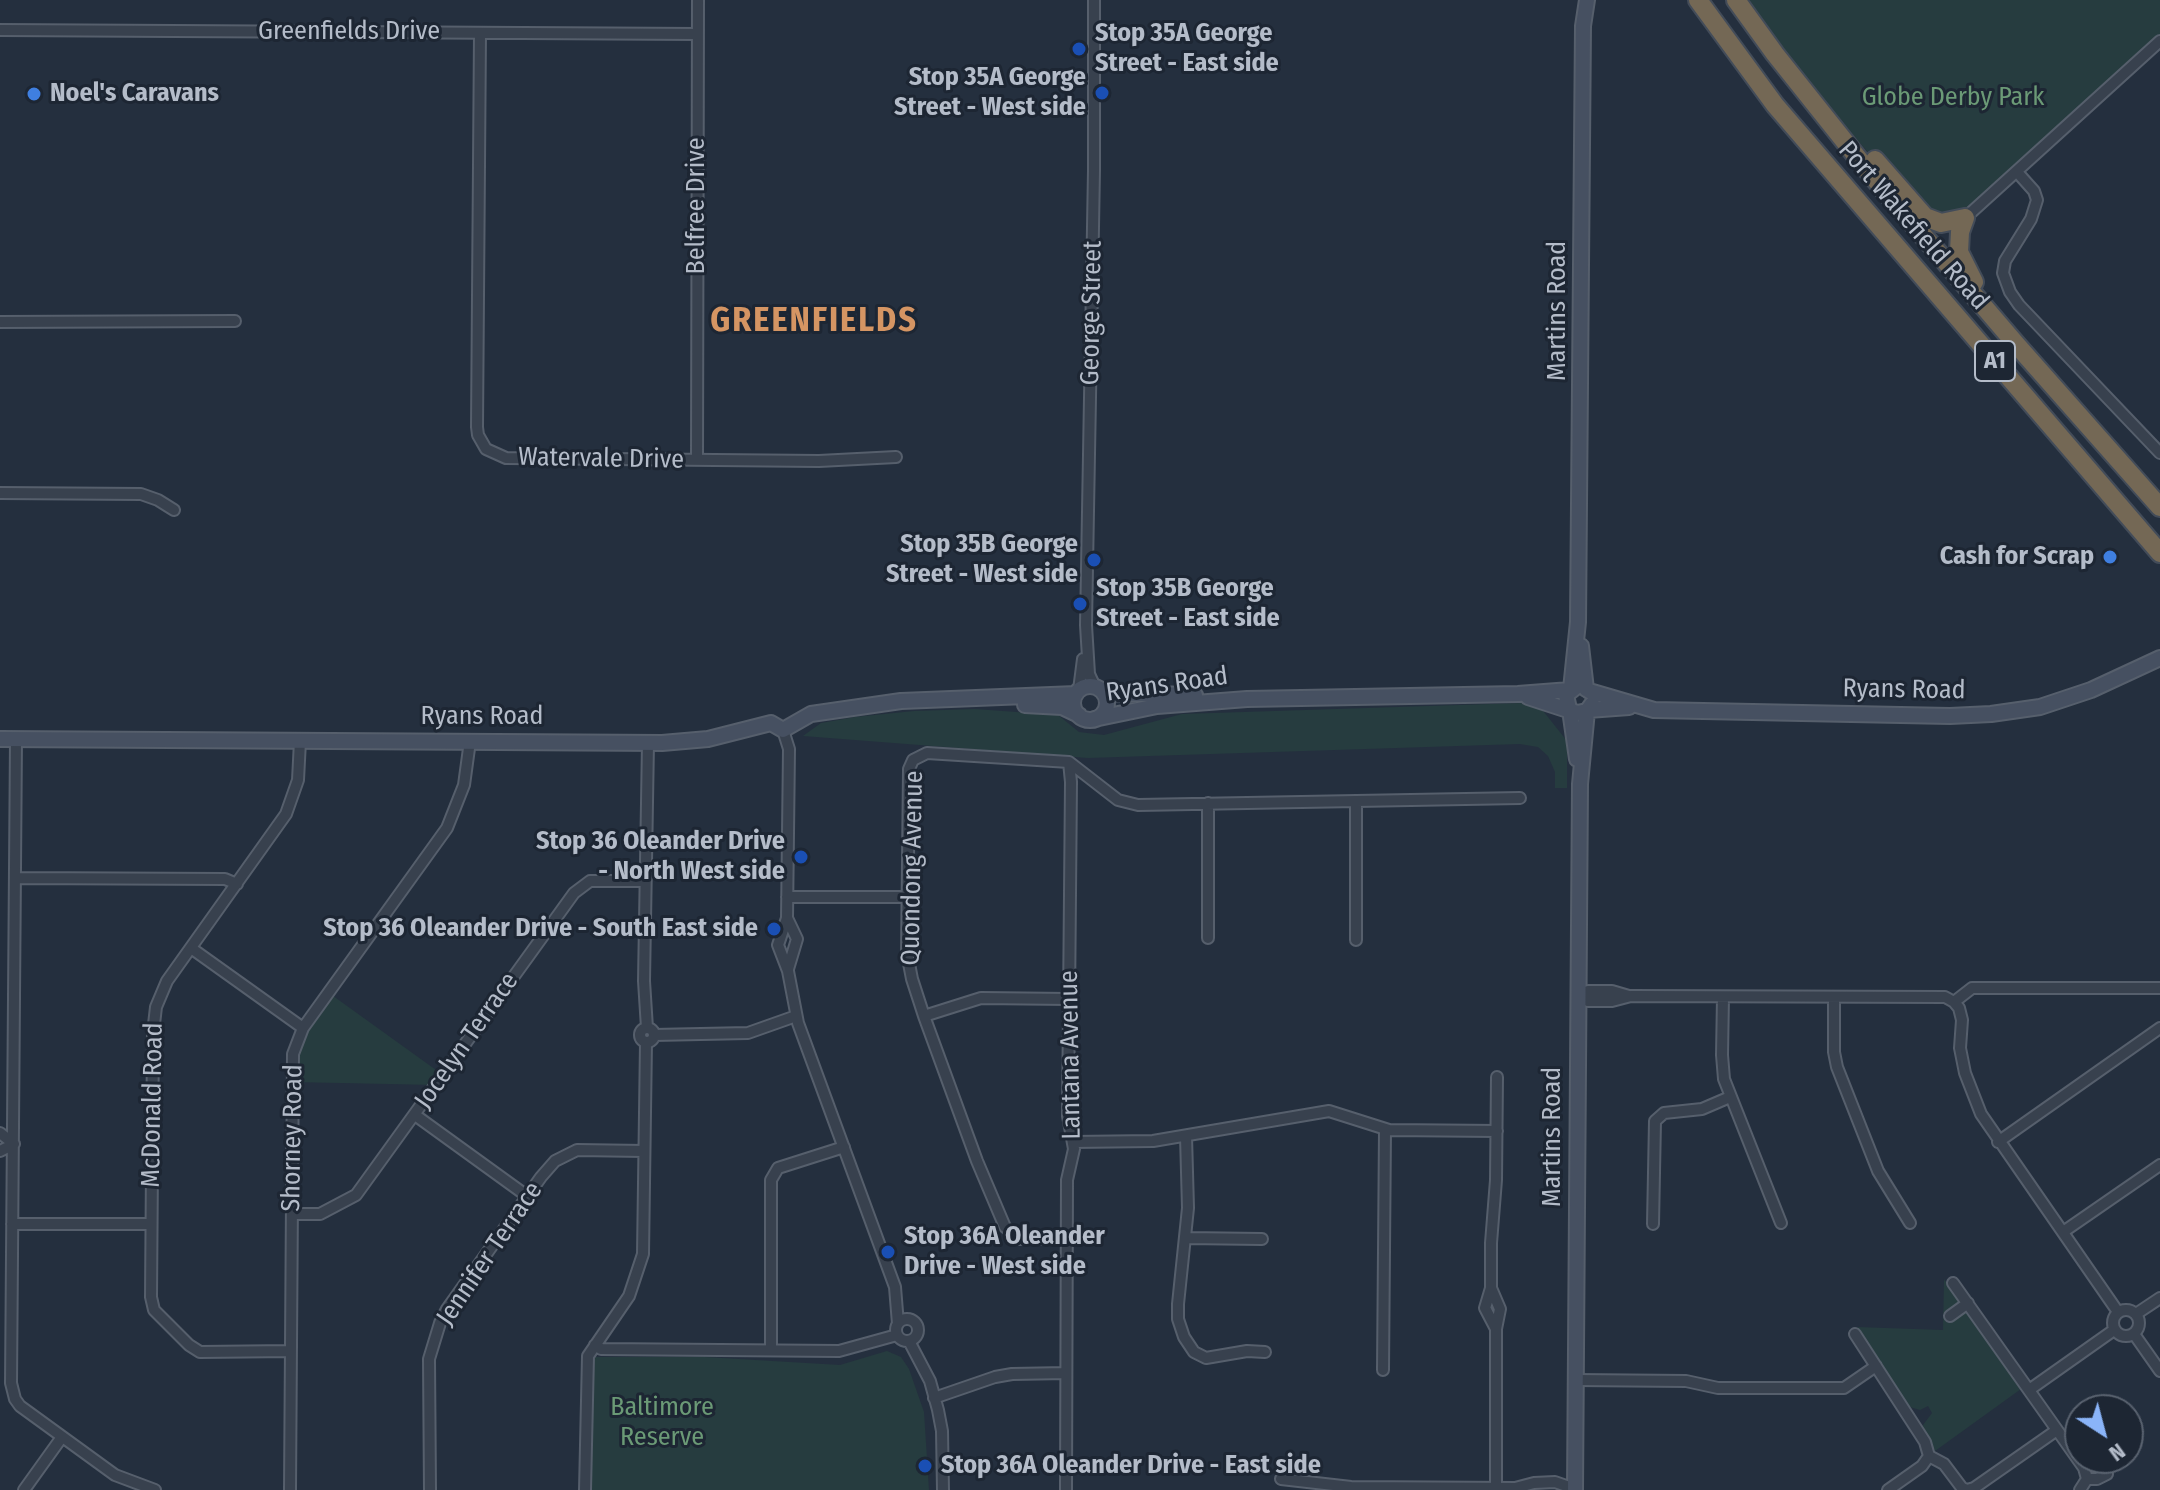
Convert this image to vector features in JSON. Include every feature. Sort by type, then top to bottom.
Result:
[{"type":"highway","name":"Port Wakefield Road","points":[[1698,0],[1775,105],[2160,553]]},
{"type":"highway","name":"Port Wakefield Road","points":[[1736,0],[1816,107],[2000,326],[2160,507]]},
{"type":"highway","points":[[1744,0],[1843,124],[1925,217],[1941,223],[1965,218]]},
{"type":"highway","points":[[1965,218],[1960,232],[1960,256],[2000,326]]},
{"type":"street","name":"Belfree Drive","points":[[697,460],[698,0]]},
{"type":"street","name":"George Street","points":[[1094,0],[1086,625],[1089,674],[1100,690]]},
{"type":"street","name":"Martins Road","points":[[1570,690],[1578,622],[1583,26],[1587,0]]},
{"type":"street","name":"Greenfields Drive","points":[[0,30],[697,34]]},
{"type":"street","name":"Watervale Drive","points":[[480,33],[478,435],[486,449],[504,458],[819,461],[896,457]]},
{"type":"street","points":[[1965,218],[2160,41]]},
{"type":"street","name":"Port Wakefield Road","points":[[2017,172],[2034,191],[2037,200],[2031,219],[2005,261],[2003,273],[2010,292],[2160,453]]},
{"type":"street","points":[[0,322],[235,321]]},
{"type":"street","points":[[0,493],[141,494],[174,510]]},
{"type":"street","name":"Martins Road","points":[[1578,622],[1588,690]]},
{"type":"street","name":"George Street","points":[[1078,692],[1086,625]]},
{"type":"street","name":"Ryans Road","points":[[1588,690],[1654,710],[1950,716],[1991,714],[2040,707],[2091,690],[2160,658]]},
{"type":"street","points":[[1577,686],[1588,690],[1592,702],[1588,710],[1580,714],[1569,710],[1565,700],[1570,690],[1577,686]]},
{"type":"street","points":[[1100,690],[1106,709],[1094,719],[1079,715],[1074,705],[1078,692],[1100,690]]},
{"type":"street","name":"Ryans Road","points":[[1100,690],[1247,699]]},
{"type":"street","name":"Ryans Road","points":[[1094,719],[1157,706],[1247,699],[1518,694],[1570,690]]},
{"type":"street","name":"Ryans Road","points":[[0,739],[648,743],[708,739],[771,723],[783,730],[811,714],[901,701],[1078,692]]},
{"type":"street","name":"Ryans Road","points":[[1518,694],[1569,710]]},
{"type":"street","name":"Ryans Road","points":[[953,700],[1062,707],[1079,715]]},
{"type":"street","name":"Ryans Road","points":[[1588,710],[1637,707]]},
{"type":"street","name":"Martins Road","points":[[1569,710],[1580,784]]},
{"type":"street","name":"Martins Road","points":[[1574,1490],[1580,784],[1588,710]]},
{"type":"street","points":[[783,730],[789,749],[787,918],[778,945],[788,971],[796,1016],[895,1287],[901,1340],[909,1341]]},
{"type":"street","points":[[16,739],[13,1392],[20,1406],[115,1475],[155,1490]]},
{"type":"street","name":"McDonald Road","points":[[291,1351],[207,1353],[189,1345],[160,1318],[152,1304],[154,1017],[159,996],[286,814],[298,780],[300,741]]},
{"type":"street","name":"Shorney Road","points":[[290,1490],[293,1054],[303,1028],[447,828],[464,785],[470,741]]},
{"type":"street","points":[[585,1490],[586,1362],[589,1352],[629,1296],[642,1259],[649,1035],[644,981],[648,743]]},
{"type":"street","name":"Quondong Avenue","points":[[1067,1238],[1019,1239],[1005,1227],[977,1161],[909,967],[908,897],[909,769],[916,757],[927,753],[1069,762]]},
{"type":"street","points":[[1069,762],[1109,795],[1126,803],[1520,798]]},
{"type":"street","name":"Lantana Avenue","points":[[1066,1490],[1067,1180],[1073,1142],[1068,1116],[1069,762]]},
{"type":"street","points":[[1356,802],[1356,940]]},
{"type":"street","points":[[1208,803],[1208,938]]},
{"type":"street","points":[[15,878],[225,879],[237,884]]},
{"type":"street","name":"Jocelyn Terrace","points":[[292,1214],[320,1214],[356,1195],[574,893],[590,881],[645,881]]},
{"type":"street","points":[[787,897],[908,897]]},
{"type":"street","points":[[787,918],[797,939],[788,971]]},
{"type":"street","points":[[191,948],[303,1028]]},
{"type":"street","points":[[1954,1002],[1972,988],[2160,988]]},
{"type":"street","points":[[1578,996],[1588,1001],[1612,1001],[1631,996],[1945,997],[1954,1002],[1962,1020],[1960,1048],[1972,1094],[1981,1114],[2118,1312]]},
{"type":"street","points":[[1723,997],[1722,1065],[1730,1097],[1781,1223]]},
{"type":"street","points":[[1834,997],[1834,1052],[1841,1077],[1878,1171],[1910,1223]]},
{"type":"street","points":[[924,1016],[981,998],[1069,999]]},
{"type":"street","points":[[649,1035],[748,1033],[796,1016]]},
{"type":"street","points":[[1998,1142],[2160,1028]]},
{"type":"street","points":[[1496,1488],[1496,1329],[1485,1308],[1491,1288],[1497,1077]]},
{"type":"street","points":[[1653,1224],[1655,1121],[1664,1113],[1702,1109],[1730,1097]]},
{"type":"street","points":[[1073,1142],[1153,1141],[1329,1111],[1385,1130],[1497,1131]]},
{"type":"street","points":[[415,1115],[527,1196]]},
{"type":"street","points":[[1383,1370],[1385,1130]]},
{"type":"street","points":[[0,1133],[14,1144]]},
{"type":"street","points":[[1186,1136],[1188,1208],[1178,1319],[1189,1346],[1206,1358],[1247,1351],[1265,1352]]},
{"type":"street","points":[[0,1151],[14,1144]]},
{"type":"street","points":[[771,1350],[771,1180],[778,1168],[844,1147]]},
{"type":"street","name":"Jennifer Terrace","points":[[430,1490],[429,1359],[440,1323],[548,1168],[571,1152],[644,1151]]},
{"type":"street","points":[[2063,1232],[2160,1165]]},
{"type":"street","points":[[12,1224],[151,1224]]},
{"type":"street","points":[[1186,1238],[1262,1239]]},
{"type":"street","points":[[1953,1283],[2084,1468],[2087,1479],[2080,1490]]},
{"type":"street","points":[[2136,1314],[2160,1298]]},
{"type":"street","points":[[1950,1316],[1968,1303]]},
{"type":"street","points":[[2114,1330],[2113,1318],[2118,1312],[2130,1310],[2139,1322],[2134,1334]]},
{"type":"street","points":[[595,1345],[601,1349],[839,1351],[901,1326],[916,1324],[918,1332],[909,1341]]},
{"type":"street","points":[[2029,1390],[2114,1330]]},
{"type":"street","points":[[2114,1330],[2125,1336],[2134,1334]]},
{"type":"street","points":[[1855,1334],[1925,1442],[1929,1456],[1944,1464],[1962,1488],[1974,1488],[2057,1430]]},
{"type":"street","points":[[2134,1334],[2160,1371]]},
{"type":"street","points":[[909,1341],[922,1363],[942,1431],[943,1490]]},
{"type":"street","points":[[1575,1380],[1686,1381],[1718,1388],[1844,1388],[1876,1366]]},
{"type":"street","points":[[934,1398],[995,1377],[1066,1373]]},
{"type":"street","points":[[24,1490],[62,1437]]},
{"type":"street","points":[[1888,1490],[1922,1466],[1929,1456]]},
{"type":"street","points":[[2087,1479],[2097,1479],[2107,1474]]},
{"type":"street","points":[[1281,1479],[1351,1487],[1407,1489],[1517,1489],[1534,1483],[1555,1482],[1574,1490]]},
{"type":"green space","name":"Globe Derby Park","points":[[1744,0],[2160,0],[2160,41],[1960,221],[1914,204],[1843,124]]},
{"type":"green space","points":[[1521,703],[1540,707],[1567,741],[1567,788],[1555,788],[1555,772],[1548,756],[1538,747],[1520,744],[1088,758],[803,736],[821,723],[914,711],[975,709],[1058,715],[1079,732],[1104,735],[1182,714]]},
{"type":"green space","points":[[329,993],[443,1075],[436,1085],[292,1082],[293,1054]]},
{"type":"green space","points":[[1944,1279],[2021,1389],[1935,1451],[1924,1434],[1923,1425],[1932,1413],[1928,1406],[1920,1410],[1906,1406],[1857,1327],[1943,1330]]},
{"type":"green space","name":"Baltimore Reserve","points":[[887,1351],[901,1357],[909,1369],[924,1412],[929,1490],[591,1490],[593,1357],[705,1357],[840,1365]]},
{"type":"place","name":"Stop 35A George Street - East side","points":[[1079,49]]},
{"type":"place","name":"Stop 35A George Street - West side","points":[[1102,93]]},
{"type":"place","name":"Noel's Caravans","points":[[34,94]]},
{"type":"place","name":"Cash for Scrap","points":[[2110,557]]},
{"type":"place","name":"Stop 35B George Street - West side","points":[[1094,560]]},
{"type":"place","name":"Stop 35B George Street - East side","points":[[1080,604]]},
{"type":"place","name":"Stop 36 Oleander Drive - North West side","points":[[801,857]]},
{"type":"place","name":"Stop 36 Oleander Drive - South East side","points":[[774,929]]},
{"type":"place","name":"Stop 36A Oleander Drive - West side","points":[[888,1252]]},
{"type":"place","name":"Stop 36A Oleander Drive - East side","points":[[925,1466]]},
{"type":"district","name":"GREENFIELDS","points":[[814,322]]}]
